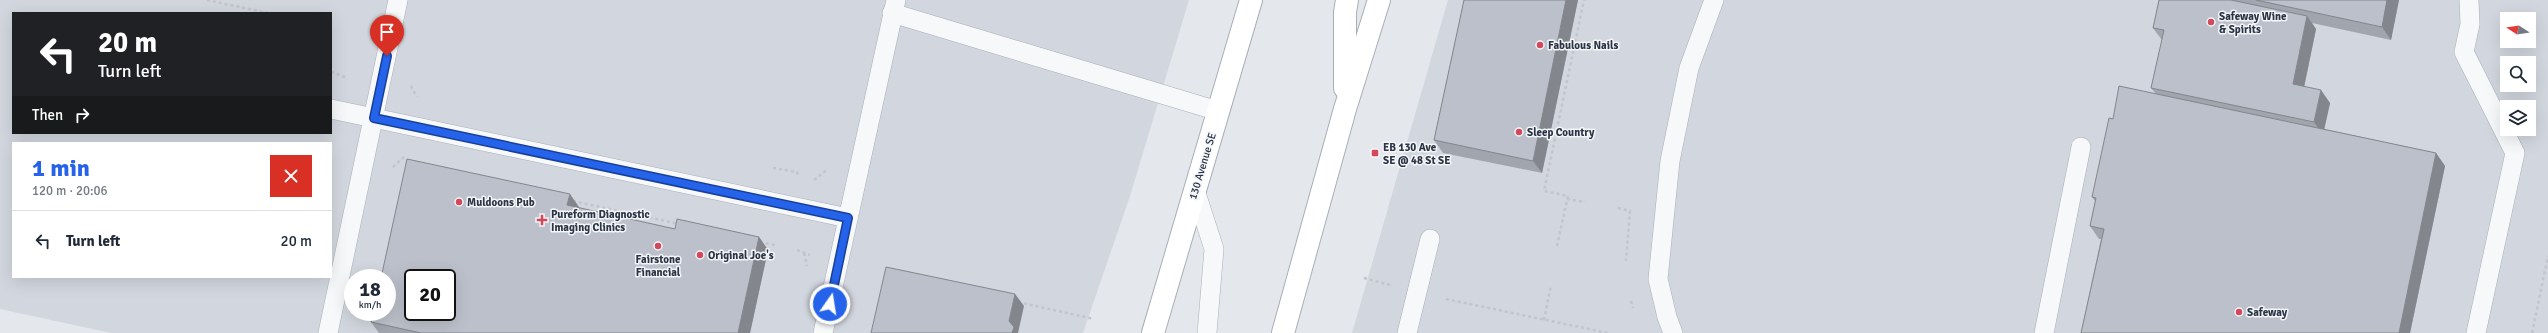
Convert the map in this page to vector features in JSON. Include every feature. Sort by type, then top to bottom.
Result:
[{"type":"main road","name":"130 Avenue SE","points":[[1153,333],[1251,0]]},
{"type":"main road","points":[[1345,109],[1345,12],[1347,0]]},
{"type":"main road","points":[[1283,333],[1345,109],[1379,0]]},
{"type":"lane","points":[[328,333],[398,0]]},
{"type":"lane","points":[[1673,333],[1667,317],[1658,278],[1670,161],[1689,68],[1714,0]]},
{"type":"lane","points":[[2469,0],[2470,24],[2464,52],[2515,153],[2476,333]]},
{"type":"lane","points":[[823,333],[894,6],[1218,111]]},
{"type":"lane","points":[[332,109],[848,218]]},
{"type":"lane","points":[[2044,333],[2081,147]]},
{"type":"lane","points":[[1194,190],[1214,249],[1207,333]]},
{"type":"lane","points":[[1408,333],[1430,238]]},
{"type":"path","points":[[207,0],[263,12]]},
{"type":"path","points":[[1557,246],[1568,196],[1544,191],[1584,0]]},
{"type":"path","points":[[332,72],[348,78]]},
{"type":"path","points":[[409,80],[418,99]]},
{"type":"path","points":[[773,168],[792,172]]},
{"type":"path","points":[[821,177],[822,181]]},
{"type":"path","points":[[1567,199],[1585,202]]},
{"type":"path","points":[[570,200],[684,225]]},
{"type":"path","points":[[1618,208],[1630,211],[1626,261]]},
{"type":"path","points":[[752,240],[775,245]]},
{"type":"path","points":[[797,250],[812,255]]},
{"type":"path","points":[[2532,333],[2548,256]]},
{"type":"path","points":[[1364,278],[1392,286]]},
{"type":"path","points":[[1544,320],[1551,285]]},
{"type":"path","points":[[1440,298],[1608,333]]},
{"type":"path","points":[[1015,300],[1020,304],[1094,319]]},
{"type":"shaded area","points":[[0,0],[1189,0],[1130,196],[1083,333],[111,333],[0,309]]},
{"type":"shaded area","points":[[1448,0],[2548,0],[2548,333],[1352,333]]},
{"type":"building","points":[[1464,0],[1566,0],[1533,161],[1434,140]]},
{"type":"building","points":[[2159,0],[2231,0],[2307,16],[2293,84],[2321,90],[2314,122],[2151,88],[2164,30],[2153,28]]},
{"type":"building","points":[[2256,0],[2387,0],[2382,27]]},
{"type":"building","points":[[2119,86],[2436,153],[2399,333],[2081,333],[2104,229],[2090,226],[2096,198],[2092,197],[2109,118],[2113,119]]},
{"type":"building","points":[[407,159],[570,194],[567,205],[675,229],[677,219],[759,237],[738,333],[421,333],[371,322],[396,321],[396,269],[383,269]]},
{"type":"building","points":[[886,267],[1015,294],[1009,321],[1014,327],[1012,333],[871,333]]},
{"type":"place","name":"Safeway Wine & Spirits","points":[[2211,22]]},
{"type":"place","name":"Fabulous Nails","points":[[1540,45]]},
{"type":"place","name":"Sleep Country","points":[[1519,132]]},
{"type":"place","name":"EB 130 Ave SE @ 48 St SE","points":[[1375,153]]},
{"type":"place","name":"Muldoons Pub","points":[[459,202]]},
{"type":"place","name":"Pureform Diagnostic Imaging Clinics","points":[[542,220]]},
{"type":"place","name":"Fairstone Financial","points":[[658,246]]},
{"type":"place","name":"Original Joe's","points":[[700,255]]},
{"type":"place","name":"Safeway","points":[[2239,312]]},
{"type":"route","points":[[387,56],[374,118],[848,218],[830,304]]}]
